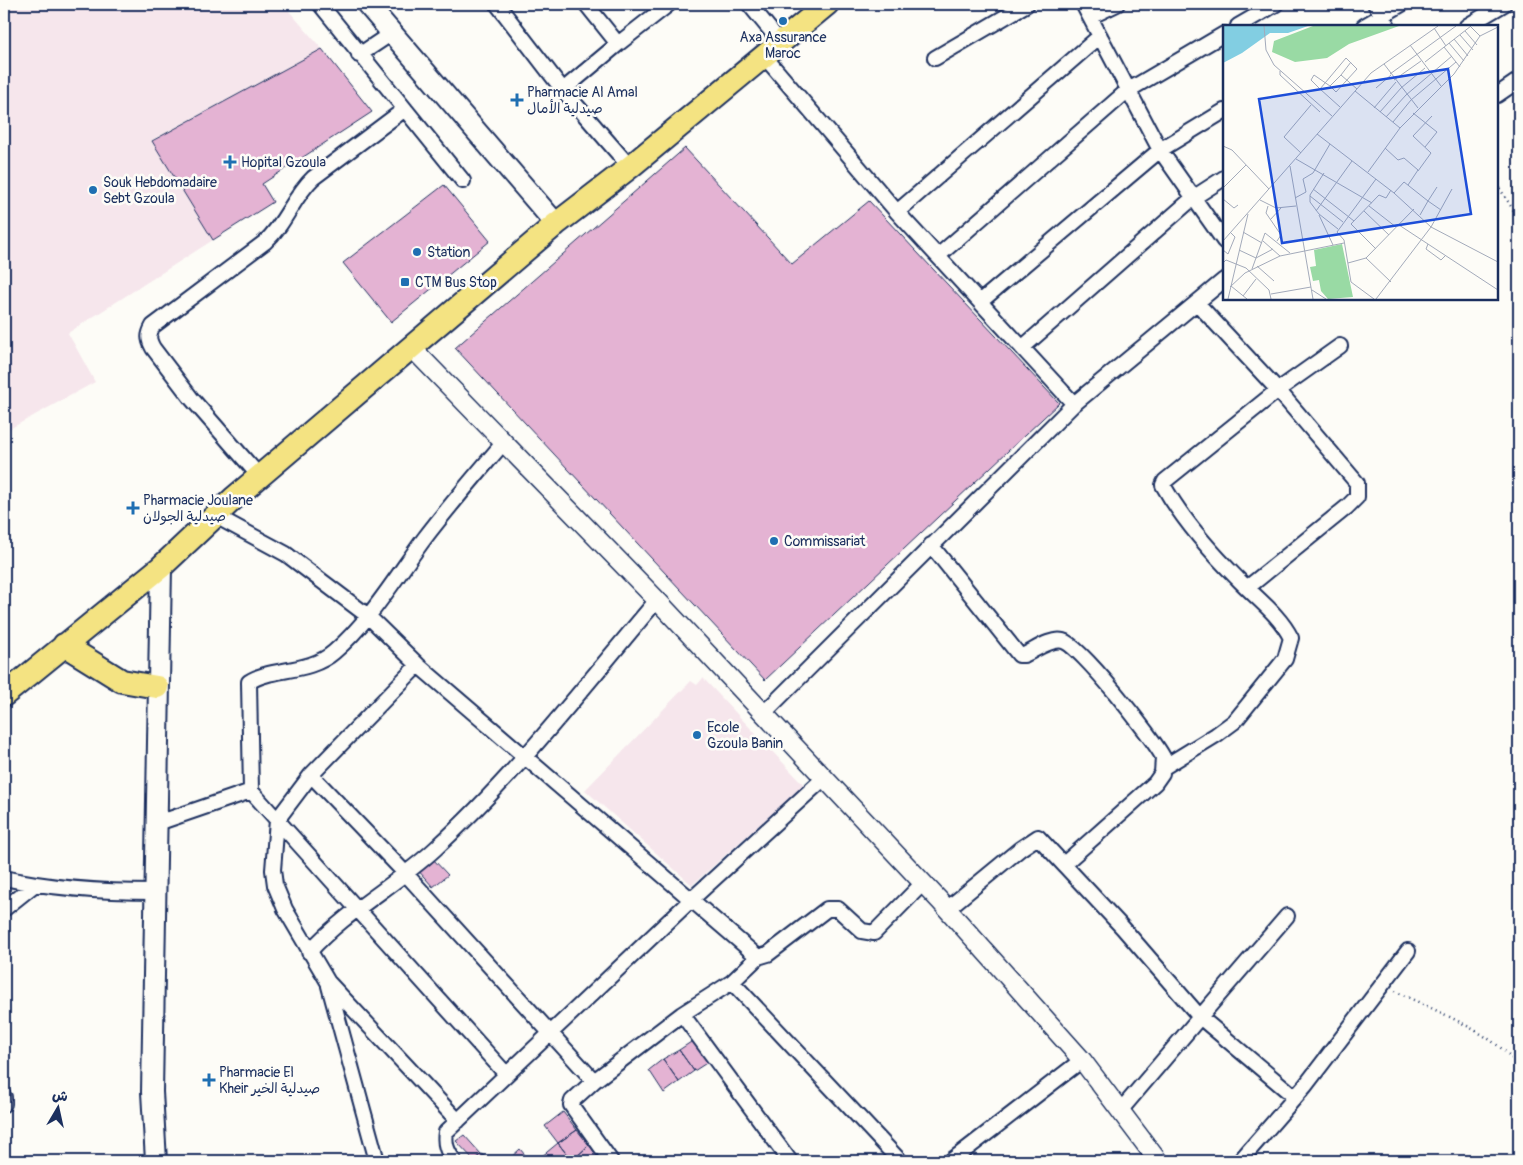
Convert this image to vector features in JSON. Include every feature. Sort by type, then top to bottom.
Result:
[{"type":"main road","points":[[367,4],[556,224]]},
{"type":"main road","points":[[4,695],[161,567],[214,515],[556,224],[630,167],[827,4]]},
{"type":"main road","points":[[156,1161],[152,1092],[157,687],[161,567]]},
{"type":"main road","points":[[64,645],[122,681],[157,687]]},
{"type":"street","points":[[320,4],[462,181]]},
{"type":"street","points":[[496,4],[563,90],[630,167]]},
{"type":"street","points":[[586,4],[618,44]]},
{"type":"street","points":[[563,90],[669,4]]},
{"type":"street","points":[[749,4],[772,50],[897,212],[1074,404]]},
{"type":"street","points":[[935,58],[1026,4]]},
{"type":"street","points":[[1084,4],[1160,150],[1223,240]]},
{"type":"street","points":[[1090,17],[1117,4]]},
{"type":"street","points":[[1240,25],[1276,4]]},
{"type":"street","points":[[1366,25],[1402,4]]},
{"type":"street","points":[[1469,25],[1504,4]]},
{"type":"street","points":[[359,55],[392,33]]},
{"type":"street","points":[[938,256],[1128,91],[1223,35]]},
{"type":"street","points":[[897,212],[1100,36]]},
{"type":"street","points":[[1498,94],[1519,80]]},
{"type":"street","points":[[260,476],[191,398],[153,348],[148,340],[149,333],[153,326],[265,242],[279,229],[304,186],[313,178],[405,109]]},
{"type":"street","points":[[980,302],[1160,150],[1223,112]]},
{"type":"street","points":[[1022,348],[1193,198],[1223,179]]},
{"type":"street","points":[[764,713],[930,545],[1074,404],[1223,281]]},
{"type":"street","points":[[1197,303],[1278,390],[1357,483],[1357,497],[1247,588]]},
{"type":"street","points":[[1064,864],[1155,783],[1164,767],[1235,721],[1285,659],[1291,638],[1284,623],[1247,588],[1177,509],[1163,485],[1165,481],[1278,390],[1340,346]]},
{"type":"street","points":[[412,348],[657,600],[947,909],[1082,1060],[1158,1161]]},
{"type":"street","points":[[504,442],[438,522],[368,616],[333,653],[317,663],[257,678],[249,682],[251,791],[506,1074]]},
{"type":"street","points":[[214,515],[286,554],[368,616],[418,665],[692,899],[758,958]]},
{"type":"street","points":[[930,545],[1019,655],[1054,641],[1071,643],[1101,676],[1159,750],[1163,758],[1164,767]]},
{"type":"street","points":[[309,952],[320,939],[357,908],[435,850],[525,757],[657,600]]},
{"type":"street","points":[[418,665],[311,775],[277,820],[272,860],[275,884],[285,909],[328,982],[458,1120]]},
{"type":"street","points":[[311,775],[405,873],[594,1082]]},
{"type":"street","points":[[454,1161],[447,1152],[446,1132],[692,899],[823,779]]},
{"type":"street","points":[[155,824],[251,791]]},
{"type":"street","points":[[947,909],[1035,838],[1041,839],[1200,1017],[1295,1098]]},
{"type":"street","points":[[4,878],[34,885],[78,890],[155,892]]},
{"type":"street","points":[[611,1161],[571,1105],[572,1101],[682,1014],[732,982],[758,958],[768,954],[830,908],[842,912],[865,933],[874,933],[923,883]]},
{"type":"street","points":[[4,909],[34,885]]},
{"type":"street","points":[[1120,1111],[1287,916]]},
{"type":"street","points":[[1240,1161],[1295,1098],[1408,951]]},
{"type":"street","points":[[328,982],[377,1161]]},
{"type":"street","points":[[732,982],[900,1161]]},
{"type":"street","points":[[682,1014],[790,1161]]},
{"type":"street","points":[[951,1161],[1082,1060]]},
{"type":"street","points":[[4,1097],[4,1104]]},
{"type":"path","points":[[1498,186],[1519,219]]},
{"type":"path","points":[[1382,985],[1482,1035],[1504,1049],[1519,1066]]},
{"type":"shaded area","name":"Souk Hebdomadaire Sebt Gzoula","points":[[4,4],[283,4],[322,49],[152,140],[213,240],[68,333],[95,382],[4,432]]},
{"type":"shaded area","name":"Ecole Gzoula Banin","points":[[703,678],[804,785],[692,885],[585,790],[691,681],[697,685]]},
{"type":"building","name":"Hopital Gzoula","points":[[322,49],[372,112],[262,184],[273,202],[213,240],[152,141]]},
{"type":"building","name":"Commissariat","points":[[685,148],[792,264],[869,201],[1059,403],[765,680],[455,348]]},
{"type":"building","name":"Station","points":[[444,185],[490,241],[391,322],[343,263]]},
{"type":"building","points":[[432,858],[448,875],[433,887],[416,868]]},
{"type":"building","points":[[694,1040],[708,1062],[694,1071],[679,1050]]},
{"type":"building","points":[[679,1050],[694,1071],[679,1082],[663,1059]]},
{"type":"building","points":[[663,1059],[679,1082],[664,1093],[649,1070]]},
{"type":"building","points":[[563,1112],[577,1130],[558,1143],[545,1126]]},
{"type":"building","points":[[577,1130],[589,1145],[572,1161],[558,1143]]},
{"type":"building","points":[[464,1135],[481,1154],[474,1160],[456,1141]]},
{"type":"building","points":[[558,1143],[572,1161],[545,1161],[541,1157]]},
{"type":"building","points":[[589,1145],[601,1161],[572,1161]]},
{"type":"building","points":[[520,1149],[530,1161],[507,1161]]},
{"type":"building","points":[[481,1154],[490,1160],[474,1161]]},
{"type":"place","name":"Axa Assurance Maroc","points":[[783,21]]},
{"type":"place","name":"Pharmacie Al Amal صيدلية الأمال","points":[[517,100]]},
{"type":"place","name":"Hopital Gzoula","points":[[230,162]]},
{"type":"place","name":"Souk Hebdomadaire Sebt Gzoula","points":[[93,190]]},
{"type":"place","name":"Station","points":[[417,252]]},
{"type":"place","name":"CTM Bus Stop","points":[[405,282]]},
{"type":"place","name":"Pharmacie Joulane صيدلية الجولان","points":[[133,508]]},
{"type":"place","name":"Commissariat","points":[[774,541]]},
{"type":"place","name":"Ecole Gzoula Banin","points":[[697,735]]},
{"type":"place","name":"Pharmacie El Kheir صيدلية الخير","points":[[209,1080]]}]
